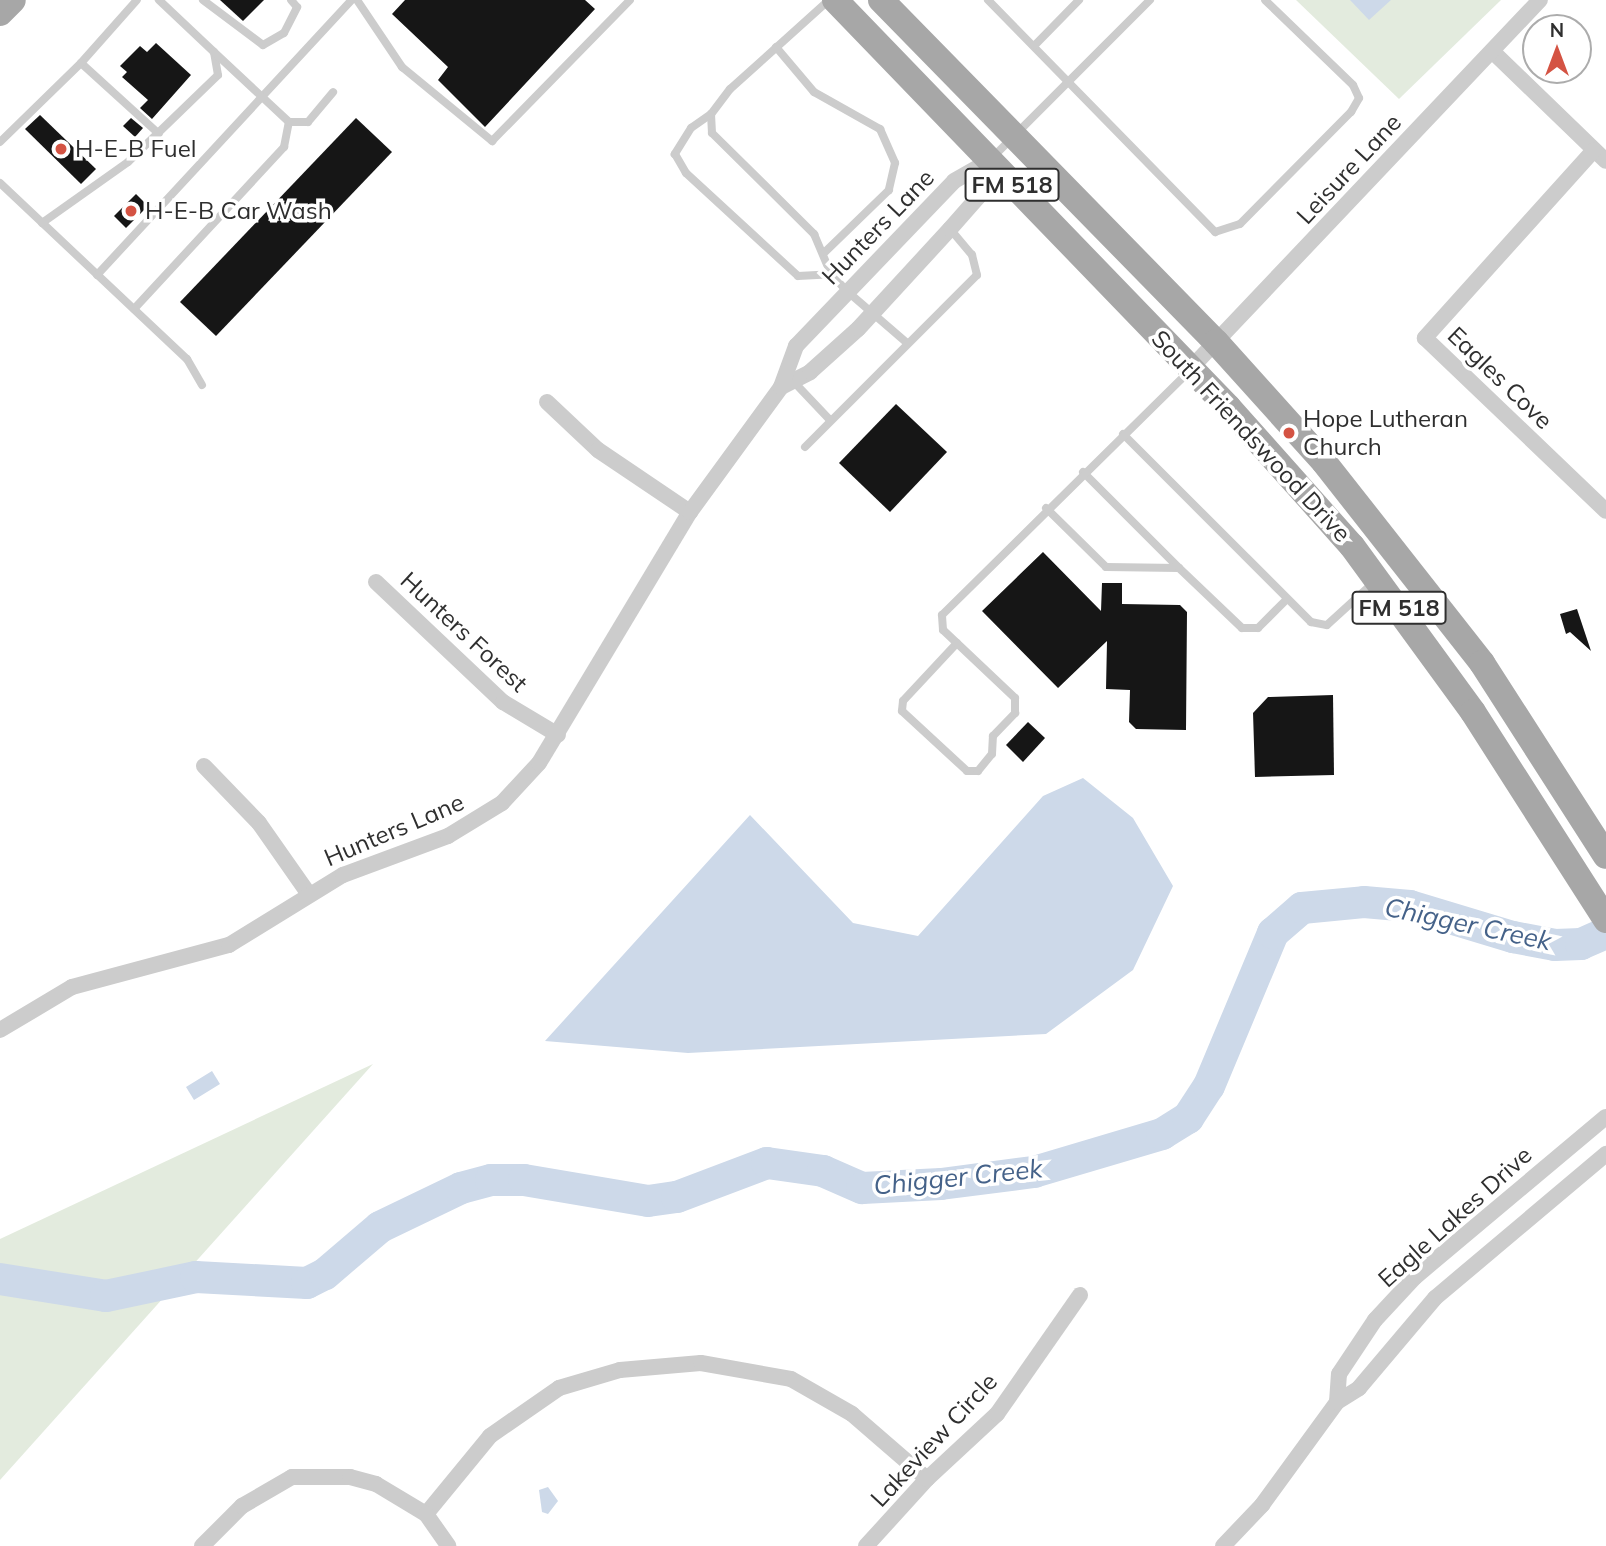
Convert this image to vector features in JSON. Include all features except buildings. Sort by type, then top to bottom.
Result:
[{"type":"main road","points":[[0,13],[13,0]]},
{"type":"main road","name":"South Friendswood Drive","points":[[835,0],[1191,368],[1313,500],[1378,578],[1473,712],[1606,920]]},
{"type":"main road","name":"South Friendswood Drive","points":[[881,0],[1014,139],[1216,342],[1324,462],[1451,621],[1604,852]]},
{"type":"street","name":"Leisure Lane","points":[[1191,368],[1540,0]]},
{"type":"street","points":[[1492,51],[1600,156]]},
{"type":"street","name":"Eagles Cove","points":[[1600,156],[1425,338],[1606,511]]},
{"type":"street","name":"Hunters Lane","points":[[787,384],[810,372],[873,312],[950,229],[979,196],[989,161]]},
{"type":"street","name":"Hunters Lane","points":[[0,1030],[72,987],[229,945],[308,893],[479,819],[524,782],[558,735],[690,512],[787,384],[796,346],[954,181],[989,161]]},
{"type":"street","points":[[547,402],[598,450],[690,512]]},
{"type":"street","name":"Hunters Forest","points":[[376,582],[503,702],[558,735]]},
{"type":"street","points":[[204,766],[259,823],[308,893]]},
{"type":"street","name":"Eagle Lakes Drive","points":[[1337,1402],[1339,1374],[1375,1320],[1415,1276],[1606,1117]]},
{"type":"street","name":"Eagle Lakes Drive","points":[[1223,1546],[1262,1505],[1337,1402],[1359,1388],[1435,1298],[1606,1154]]},
{"type":"street","name":"Lakeview Circle","points":[[866,1546],[926,1479],[997,1413],[1080,1295]]},
{"type":"street","points":[[426,1514],[490,1436],[559,1388],[620,1370],[701,1363],[791,1380],[852,1413],[926,1479]]},
{"type":"street","points":[[202,1546],[242,1506],[292,1477],[350,1477],[376,1484],[426,1514],[448,1546]]},
{"type":"lane","points":[[0,142],[81,63],[136,0]]},
{"type":"lane","points":[[159,0],[289,122],[308,122],[333,92]]},
{"type":"lane","points":[[203,0],[263,45],[284,33],[297,7],[290,0]]},
{"type":"lane","points":[[97,275],[261,96],[355,0],[402,67],[492,141],[631,0]]},
{"type":"lane","points":[[830,0],[730,89],[711,114],[691,128],[675,154],[686,173],[798,276],[831,274]]},
{"type":"lane","points":[[1035,45],[1079,0]]},
{"type":"lane","points":[[989,161],[1014,139],[1150,0]]},
{"type":"lane","points":[[994,2],[1205,226],[1215,232],[1235,229],[1351,112],[1359,98],[1353,85],[1265,0]]},
{"type":"lane","points":[[776,47],[814,92],[880,129],[895,163],[889,190],[825,253]]},
{"type":"lane","points":[[42,223],[128,162],[159,134],[218,75],[214,52]]},
{"type":"lane","points":[[81,63],[159,134]]},
{"type":"lane","points":[[711,114],[712,133],[770,187],[825,253],[831,274],[907,343]]},
{"type":"lane","points":[[134,309],[284,147],[289,122]]},
{"type":"lane","points":[[0,183],[187,359],[202,385]]},
{"type":"lane","points":[[805,447],[977,275],[972,255],[950,229]]},
{"type":"lane","points":[[957,643],[902,701],[902,711],[967,771],[978,771],[992,754],[993,736],[1015,713],[1015,698],[957,643],[943,630],[942,615],[1046,508],[1191,368]]},
{"type":"lane","points":[[787,384],[830,420]]},
{"type":"lane","points":[[1123,435],[1311,622],[1328,625],[1378,578]]},
{"type":"lane","points":[[1083,472],[1242,628],[1258,628],[1287,599]]},
{"type":"lane","points":[[1046,508],[1106,567],[1140,571],[1179,568]]},
{"type":"shaded area","points":[[1296,0],[1501,0],[1399,99]]},
{"type":"shaded area","points":[[373,1064],[0,1480],[0,1239]]},
{"type":"water","points":[[1350,0],[1391,0],[1369,20]]},
{"type":"water","points":[[1083,778],[1133,818],[1173,886],[1133,970],[1046,1034],[688,1053],[545,1041],[750,815],[853,923],[918,936],[1043,796]]},
{"type":"water","points":[[212,1071],[220,1084],[194,1100],[186,1087]]},
{"type":"water","points":[[548,1487],[558,1501],[548,1514],[542,1512],[539,1490]]},
{"type":"waterway","name":"Chigger Creek","points":[[0,1279],[106,1296],[196,1277],[307,1283],[325,1274],[380,1227],[461,1188],[491,1180],[524,1180],[648,1201],[677,1197],[767,1163],[823,1171],[862,1188],[941,1184],[1034,1172],[1162,1134],[1188,1118],[1209,1086],[1273,933],[1302,908],[1364,902],[1410,906],[1513,937],[1555,945],[1581,944],[1606,933]]},
{"type":"place","name":"H-E-B Fuel","points":[[61,149]]},
{"type":"place","name":"H-E-B Car Wash","points":[[131,211]]},
{"type":"place","name":"Hope Lutheran Church","points":[[1289,433]]}]
